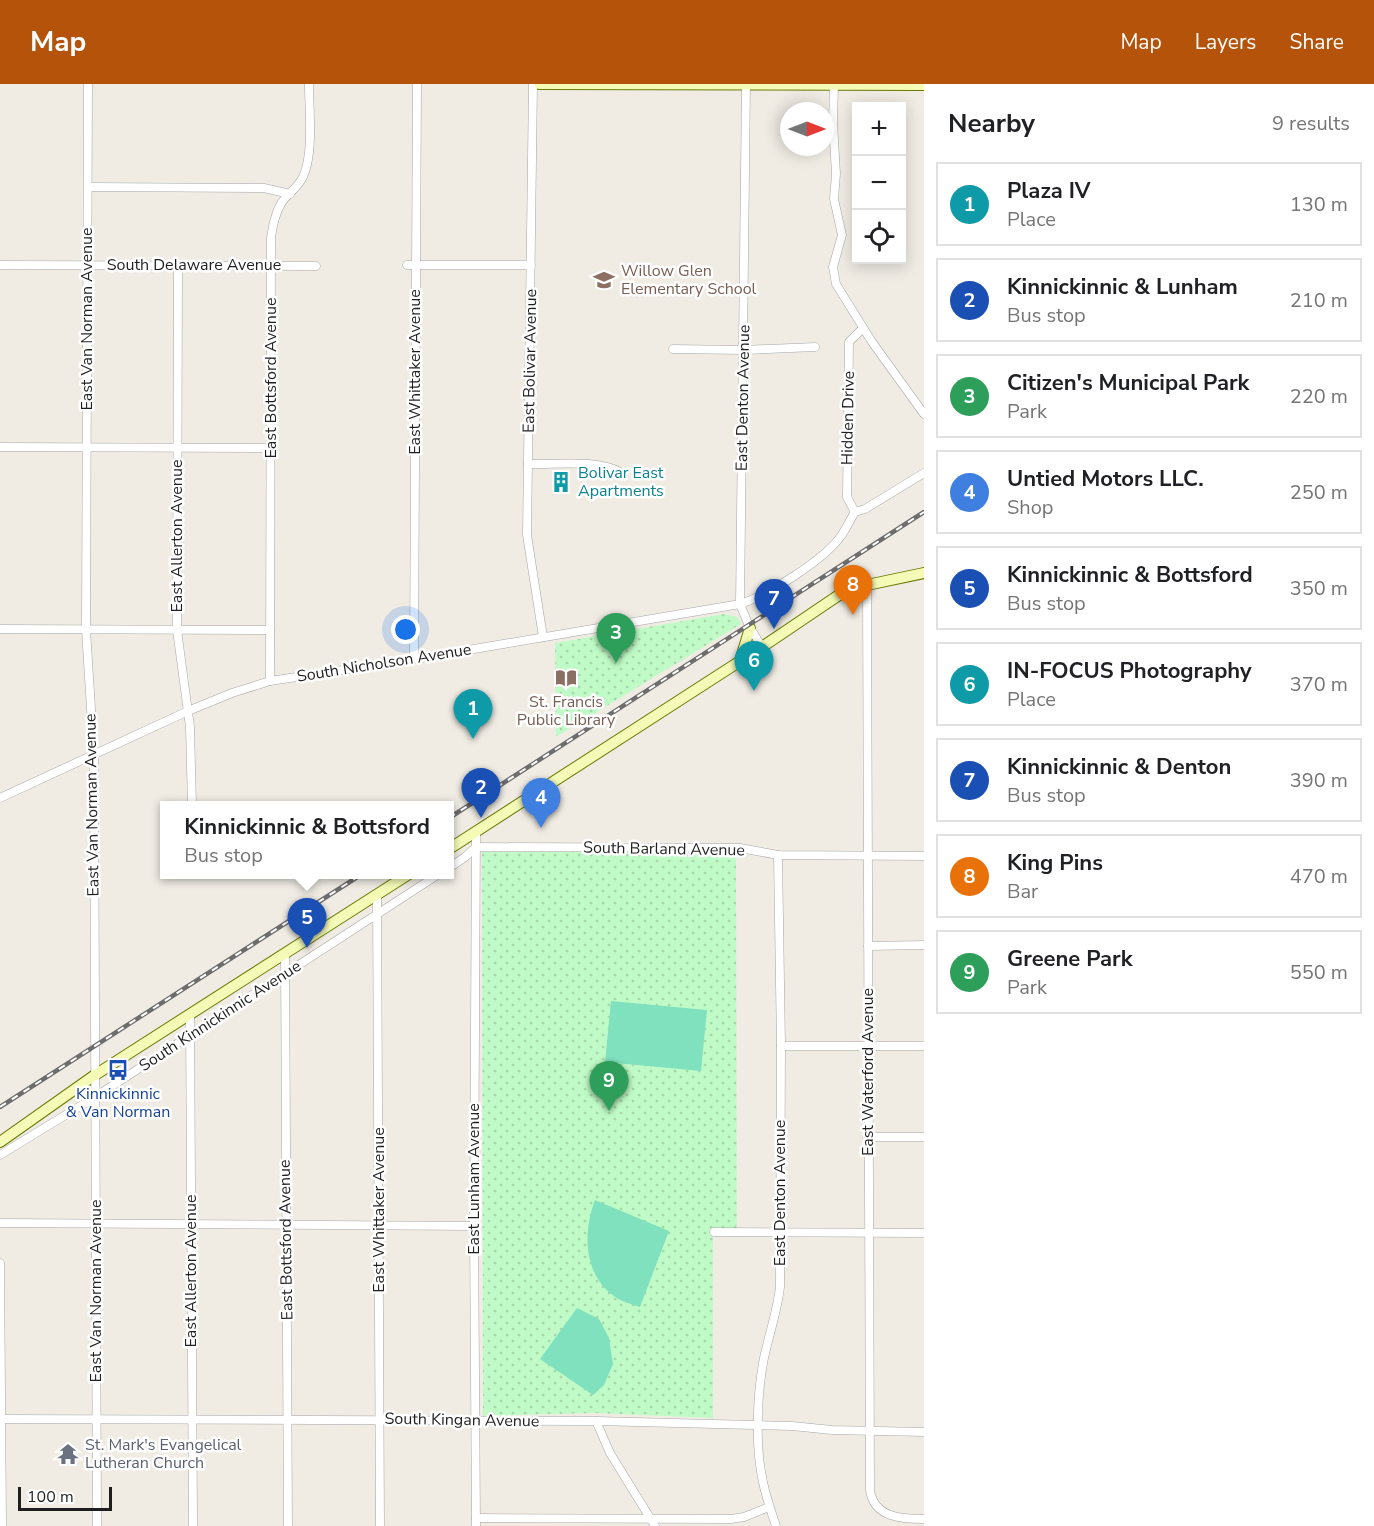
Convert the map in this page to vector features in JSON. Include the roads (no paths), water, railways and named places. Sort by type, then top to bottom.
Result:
[{"type":"street","name":"East Van Norman Avenue","points":[[88,84],[86,630],[94,756],[97,1526]]},
{"type":"street","name":"East Bottsford Avenue","points":[[270,681],[271,238],[273,223],[283,202],[303,176],[307,159],[309,84]]},
{"type":"street","name":"East Whittaker Avenue","points":[[414,659],[412,265],[417,84]]},
{"type":"street","name":"East Bolivar Avenue","points":[[533,84],[528,545],[543,637]]},
{"type":"street","points":[[539,84],[924,85]]},
{"type":"street","name":"East Denton Avenue","points":[[740,604],[746,85]]},
{"type":"street","points":[[834,85],[833,123],[836,174],[834,199],[842,235],[833,275],[836,284],[863,328],[924,414]]},
{"type":"street","points":[[88,187],[264,188],[290,194]]},
{"type":"street","name":"South Delaware Avenue","points":[[0,265],[316,266]]},
{"type":"street","name":"East Allerton Avenue","points":[[178,265],[177,630],[192,747],[192,801]]},
{"type":"street","points":[[412,265],[531,266]]},
{"type":"street","name":"Hidden Drive","points":[[855,512],[847,497],[849,342],[863,328]]},
{"type":"street","points":[[673,349],[743,350],[815,347]]},
{"type":"street","points":[[0,447],[270,448]]},
{"type":"street","points":[[528,464],[599,465],[620,472]]},
{"type":"street","points":[[762,647],[750,628],[740,604],[753,600],[820,558],[840,537],[855,512],[865,509],[924,473]]},
{"type":"street","points":[[454,846],[842,593],[867,585],[924,573]]},
{"type":"street","name":"East Waterford Avenue","points":[[867,585],[867,1137],[870,1490],[872,1499],[880,1509],[892,1517],[924,1519]]},
{"type":"street","name":"South Nicholson Avenue","points":[[0,798],[188,711],[270,681],[740,604]]},
{"type":"street","points":[[740,661],[750,628]]},
{"type":"street","points":[[0,629],[270,630]]},
{"type":"street","name":"East Lunham Avenue","points":[[476,831],[474,1226],[476,1522]]},
{"type":"street","points":[[762,852],[766,842]]},
{"type":"street","points":[[454,865],[476,847]]},
{"type":"street","name":"South Barland Avenue","points":[[476,847],[740,848],[778,855],[924,856]]},
{"type":"street","name":"East Denton Avenue","points":[[776,1526],[762,1480],[759,1426],[763,1362],[778,1306],[781,1046],[778,855]]},
{"type":"street","name":"South Kinnickinnic Avenue","points":[[0,1142],[95,1075],[401,879]]},
{"type":"street","name":"South Kinnickinnic Avenue","points":[[0,1155],[95,1097],[431,879]]},
{"type":"street","name":"East Whittaker Avenue","points":[[377,895],[381,1526]]},
{"type":"street","points":[[868,946],[924,945]]},
{"type":"street","name":"East Bottsford Avenue","points":[[285,954],[288,1526]]},
{"type":"street","name":"East Allerton Avenue","points":[[190,1016],[192,1526]]},
{"type":"street","points":[[781,1046],[924,1046]]},
{"type":"street","points":[[867,1137],[924,1137]]},
{"type":"street","points":[[0,1223],[474,1226]]},
{"type":"street","points":[[714,1232],[924,1233]]},
{"type":"street","points":[[0,1263],[2,1526]]},
{"type":"street","name":"South Kingan Avenue","points":[[1,1419],[596,1421],[870,1432],[924,1432]]},
{"type":"street","points":[[596,1421],[610,1453],[655,1526]]},
{"type":"street","points":[[476,1522],[650,1518],[731,1519],[744,1517],[769,1507]]},
{"type":"railway","points":[[454,815],[924,512]]},
{"type":"railway","points":[[0,1107],[354,879]]},
{"type":"place","name":"Willow Glen Elementary School","points":[[604,280]]},
{"type":"place","name":"Bolivar East Apartments","points":[[561,482]]},
{"type":"place","name":"King Pins","points":[[853,615]]},
{"type":"place","name":"Kinnickinnic & Denton","points":[[774,629]]},
{"type":"place","name":"Citizen's Municipal Park","points":[[616,663]]},
{"type":"place","name":"St. Francis Public Library","points":[[566,678]]},
{"type":"place","name":"IN-FOCUS Photography","points":[[754,691]]},
{"type":"place","name":"Plaza IV","points":[[473,739]]},
{"type":"place","name":"Kinnickinnic & Lunham","points":[[481,818]]},
{"type":"place","name":"Untied Motors LLC.","points":[[541,828]]},
{"type":"place","name":"Kinnickinnic & Bottsford","points":[[307,948]]},
{"type":"place","name":"Kinnickinnic & Van Norman","points":[[118,1070]]},
{"type":"place","name":"Greene Park","points":[[609,1111]]},
{"type":"place","name":"St. Mark's Evangelical Lutheran Church","points":[[68,1454]]}]
